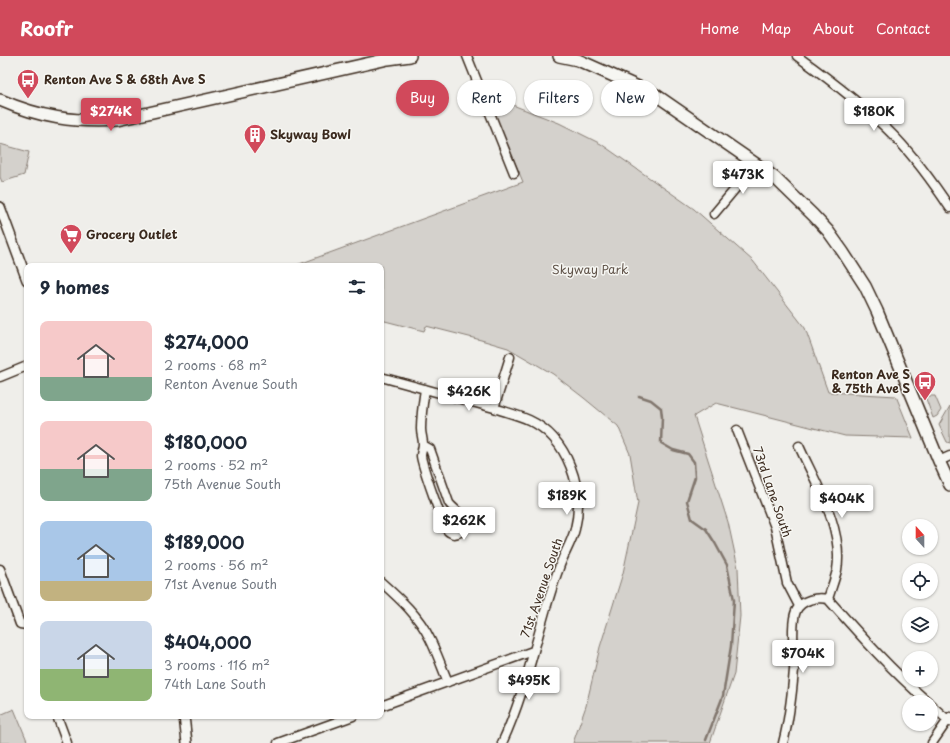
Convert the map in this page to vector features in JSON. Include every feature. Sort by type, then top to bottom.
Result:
[{"type":"main road","points":[[0,100],[20,109],[51,117],[98,121],[116,120],[410,56]]},
{"type":"main road","points":[[559,56],[579,58],[656,95],[775,178],[828,231],[854,268],[877,311],[950,485]]},
{"type":"street","points":[[467,56],[514,173]]},
{"type":"street","points":[[797,56],[840,87],[896,138],[950,208]]},
{"type":"street","points":[[714,214],[756,164]]},
{"type":"street","points":[[0,207],[24,272]]},
{"type":"street","points":[[494,408],[510,356]]},
{"type":"street","points":[[0,377],[24,367]]},
{"type":"street","name":"71st Avenue South","points":[[384,378],[494,408],[530,420],[544,430],[554,440],[564,454],[572,471],[577,490],[578,509],[575,529],[559,568],[510,727],[502,743]]},
{"type":"street","points":[[423,445],[430,449],[449,503],[467,521],[464,530],[458,533],[453,534],[448,531],[444,523],[421,456],[423,445],[421,427],[424,389]]},
{"type":"street","name":"73rd Lane South","points":[[737,430],[775,527],[787,583],[800,606]]},
{"type":"street","points":[[799,446],[830,513],[835,535],[838,553],[837,569],[828,599]]},
{"type":"street","points":[[939,461],[950,456]]},
{"type":"street","points":[[0,569],[24,624]]},
{"type":"street","points":[[384,585],[400,599],[418,620],[430,638],[448,682]]},
{"type":"street","points":[[783,743],[794,669],[794,619],[796,611],[800,606],[813,598],[820,597],[828,599],[874,650],[920,695]]},
{"type":"street","points":[[384,705],[533,651]]},
{"type":"street","points":[[932,743],[949,719],[938,710]]},
{"type":"street","points":[[58,719],[67,743]]},
{"type":"street","points":[[184,719],[187,743]]},
{"type":"street","points":[[278,743],[343,719]]},
{"type":"green space","name":"Skyway Park","points":[[516,106],[524,109],[524,116],[541,116],[559,123],[601,144],[694,209],[753,261],[805,328],[828,392],[896,396],[913,438],[845,436],[716,403],[694,416],[728,522],[738,568],[740,616],[734,674],[710,743],[573,743],[586,706],[600,647],[623,573],[638,503],[630,454],[618,426],[553,374],[508,348],[426,326],[424,331],[384,321],[384,263],[302,263],[523,182],[496,116],[516,116]]},
{"type":"green space","points":[[0,144],[29,152],[24,175],[2,182],[0,177]]},
{"type":"green space","points":[[925,396],[935,396],[941,410],[937,416],[933,418]]},
{"type":"green space","points":[[950,406],[950,443],[947,442],[939,425]]},
{"type":"green space","points":[[14,709],[28,743],[0,743],[0,715]]},
{"type":"waterway","points":[[639,396],[651,400],[661,408],[661,443],[673,450],[688,454],[694,462],[695,477],[687,501],[692,519],[706,529],[727,565],[734,600],[731,646],[723,696],[706,740]]},
{"type":"place","name":"Renton Ave S & 68th Ave S","points":[[28,100]]},
{"type":"place","name":"Skyway Bowl","points":[[255,154]]},
{"type":"place","name":"Grocery Outlet","points":[[71,254]]},
{"type":"place","name":"Renton Ave S & 75th Ave S","points":[[925,402]]}]
